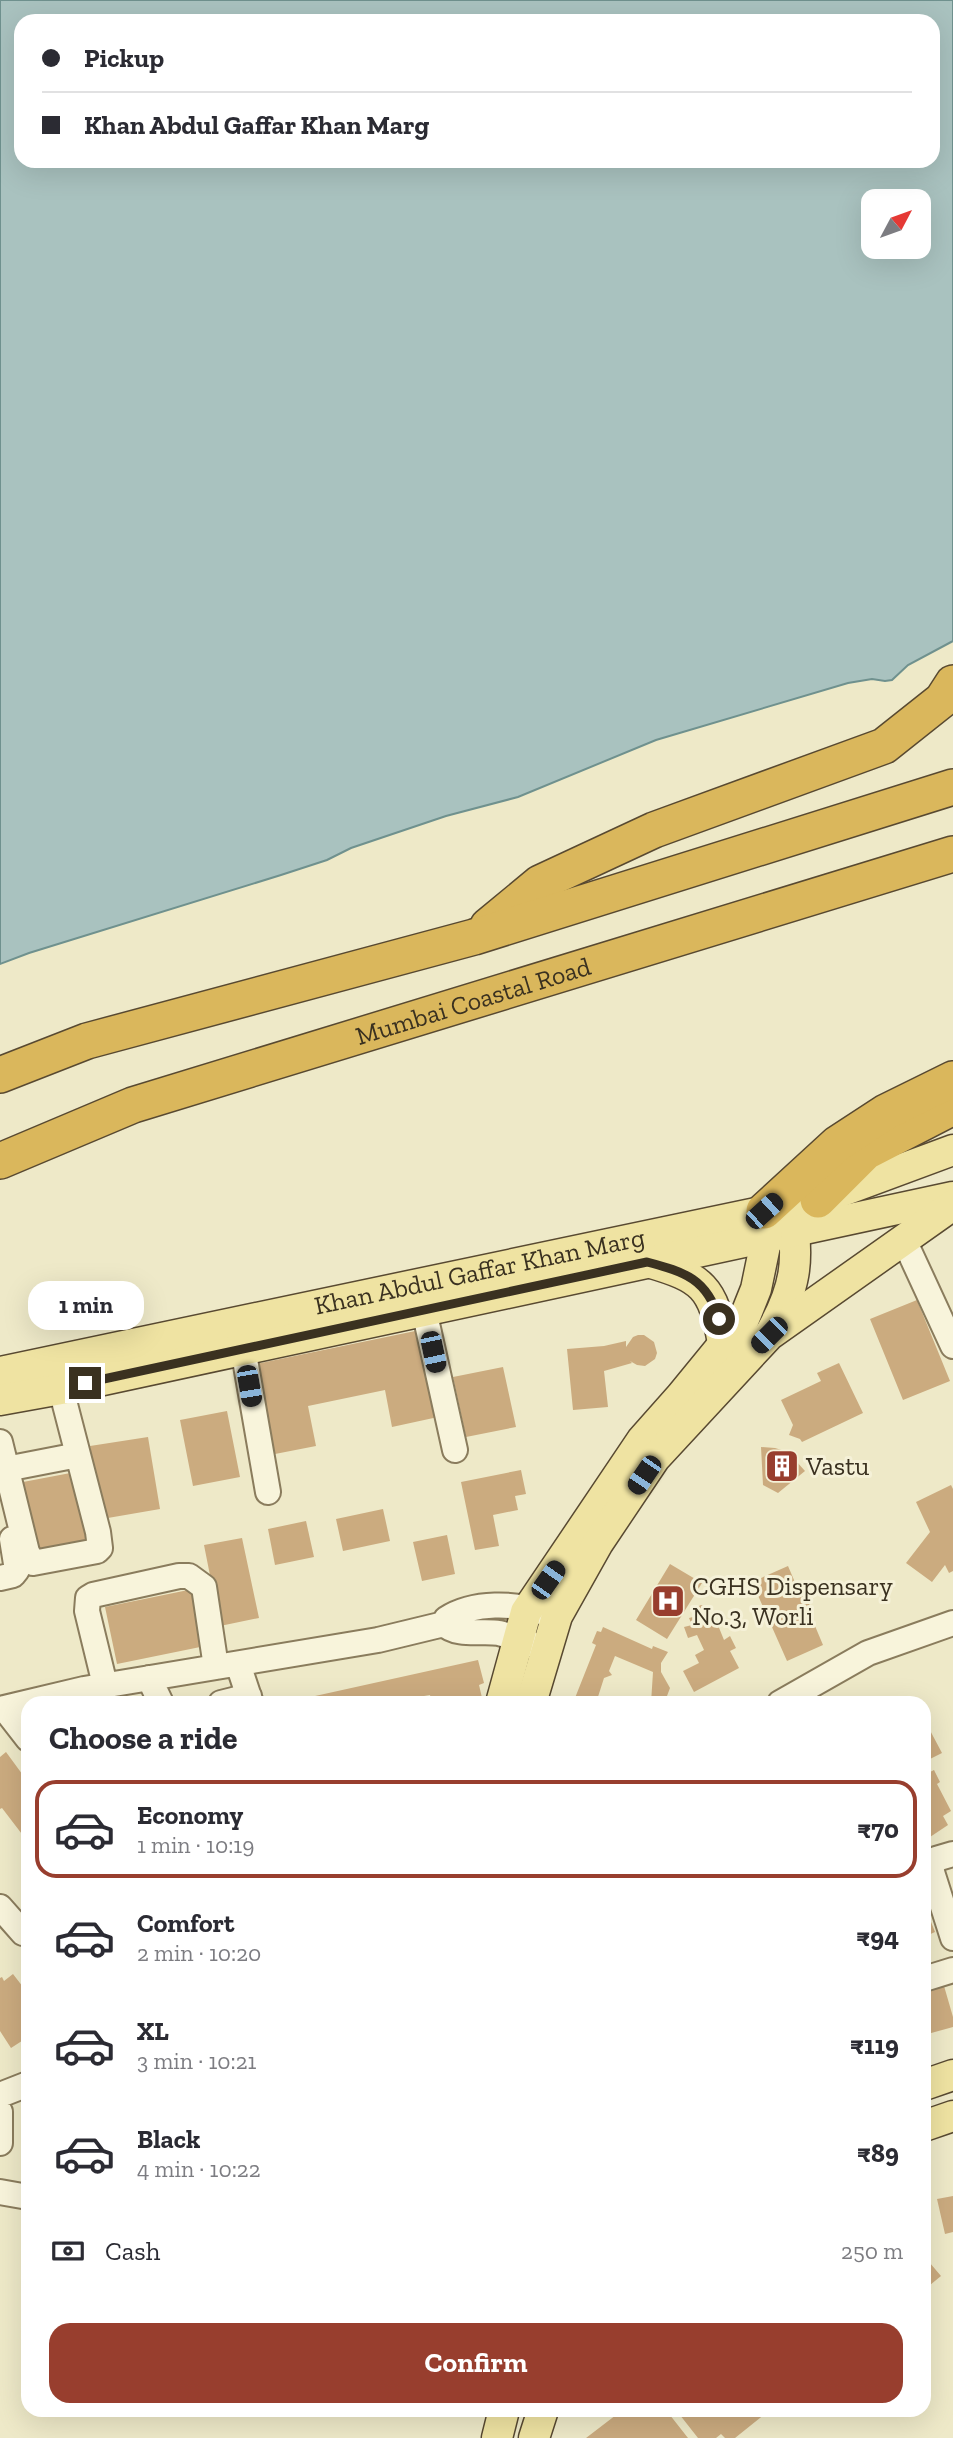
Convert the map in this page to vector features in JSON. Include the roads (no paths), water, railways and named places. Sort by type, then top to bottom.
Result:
[{"type":"highway","points":[[474,937],[541,883],[654,830],[884,746],[947,692]]},
{"type":"highway","points":[[0,1075],[87,1041],[474,937],[953,787]]},
{"type":"highway","name":"Mumbai Coastal Road","points":[[0,1161],[132,1105],[953,854]]},
{"type":"highway","points":[[787,1217],[837,1144],[886,1112],[953,1079]]},
{"type":"highway","points":[[787,1217],[866,1152],[953,1107]]},
{"type":"main road","name":"Khan Abdul Gaffar Khan Marg","points":[[0,1400],[647,1262],[787,1217],[953,1150]]},
{"type":"main road","name":"Khan Abdul Gaffar Khan Marg","points":[[0,1372],[787,1217],[953,1197]]},
{"type":"main road","points":[[503,1696],[529,1607],[613,1501],[769,1335],[953,1205]]},
{"type":"main road","points":[[769,1335],[787,1304],[794,1279],[787,1217]]},
{"type":"main road","points":[[533,1696],[557,1616],[598,1543],[613,1501],[642,1440],[744,1319],[787,1217]]},
{"type":"main road","points":[[647,1262],[694,1279],[706,1290],[714,1303],[723,1343]]},
{"type":"main road","points":[[931,2083],[953,2075]]},
{"type":"main road","points":[[931,2124],[953,2116]]},
{"type":"main road","points":[[497,2438],[502,2417]]},
{"type":"main road","points":[[534,2438],[541,2417]]},
{"type":"street","points":[[904,1240],[953,1346]]},
{"type":"street","points":[[424,1310],[455,1450]]},
{"type":"street","points":[[243,1348],[268,1492]]},
{"type":"street","points":[[3,1476],[30,1559],[37,1564],[97,1551],[100,1548],[61,1389]]},
{"type":"street","points":[[0,1442],[17,1570],[13,1576],[0,1578]]},
{"type":"street","points":[[3,1476],[78,1455]]},
{"type":"street","points":[[110,1686],[87,1611],[88,1598],[179,1576],[189,1576],[204,1587],[223,1661],[248,1696]]},
{"type":"street","points":[[444,1624],[446,1619],[470,1609],[520,1605],[557,1616]]},
{"type":"street","points":[[792,1696],[868,1653],[953,1623]]},
{"type":"street","points":[[444,1624],[448,1628],[464,1631],[495,1632],[547,1650]]},
{"type":"street","points":[[110,1686],[223,1661],[378,1640],[444,1624]]},
{"type":"street","points":[[63,1696],[223,1661]]},
{"type":"street","points":[[149,1678],[158,1696]]},
{"type":"street","points":[[21,1705],[2,1709],[21,1732]]},
{"type":"street","points":[[953,1854],[936,1859],[931,1870],[953,1938]]},
{"type":"street","points":[[0,1907],[21,1931]]},
{"type":"street","points":[[931,1977],[953,1970]]},
{"type":"street","points":[[0,2095],[21,2087]]},
{"type":"street","points":[[0,2112],[0,2143]]},
{"type":"street","points":[[0,2192],[21,2196]]},
{"type":"water","points":[[0,0],[953,0],[953,641],[908,665],[892,680],[872,679],[848,683],[656,740],[518,797],[446,816],[281,875],[0,964]]},
{"type":"place","name":"Vastu","points":[[782,1466]]},
{"type":"place","name":"CGHS Dispensary No.3, Worli","points":[[668,1601]]}]
